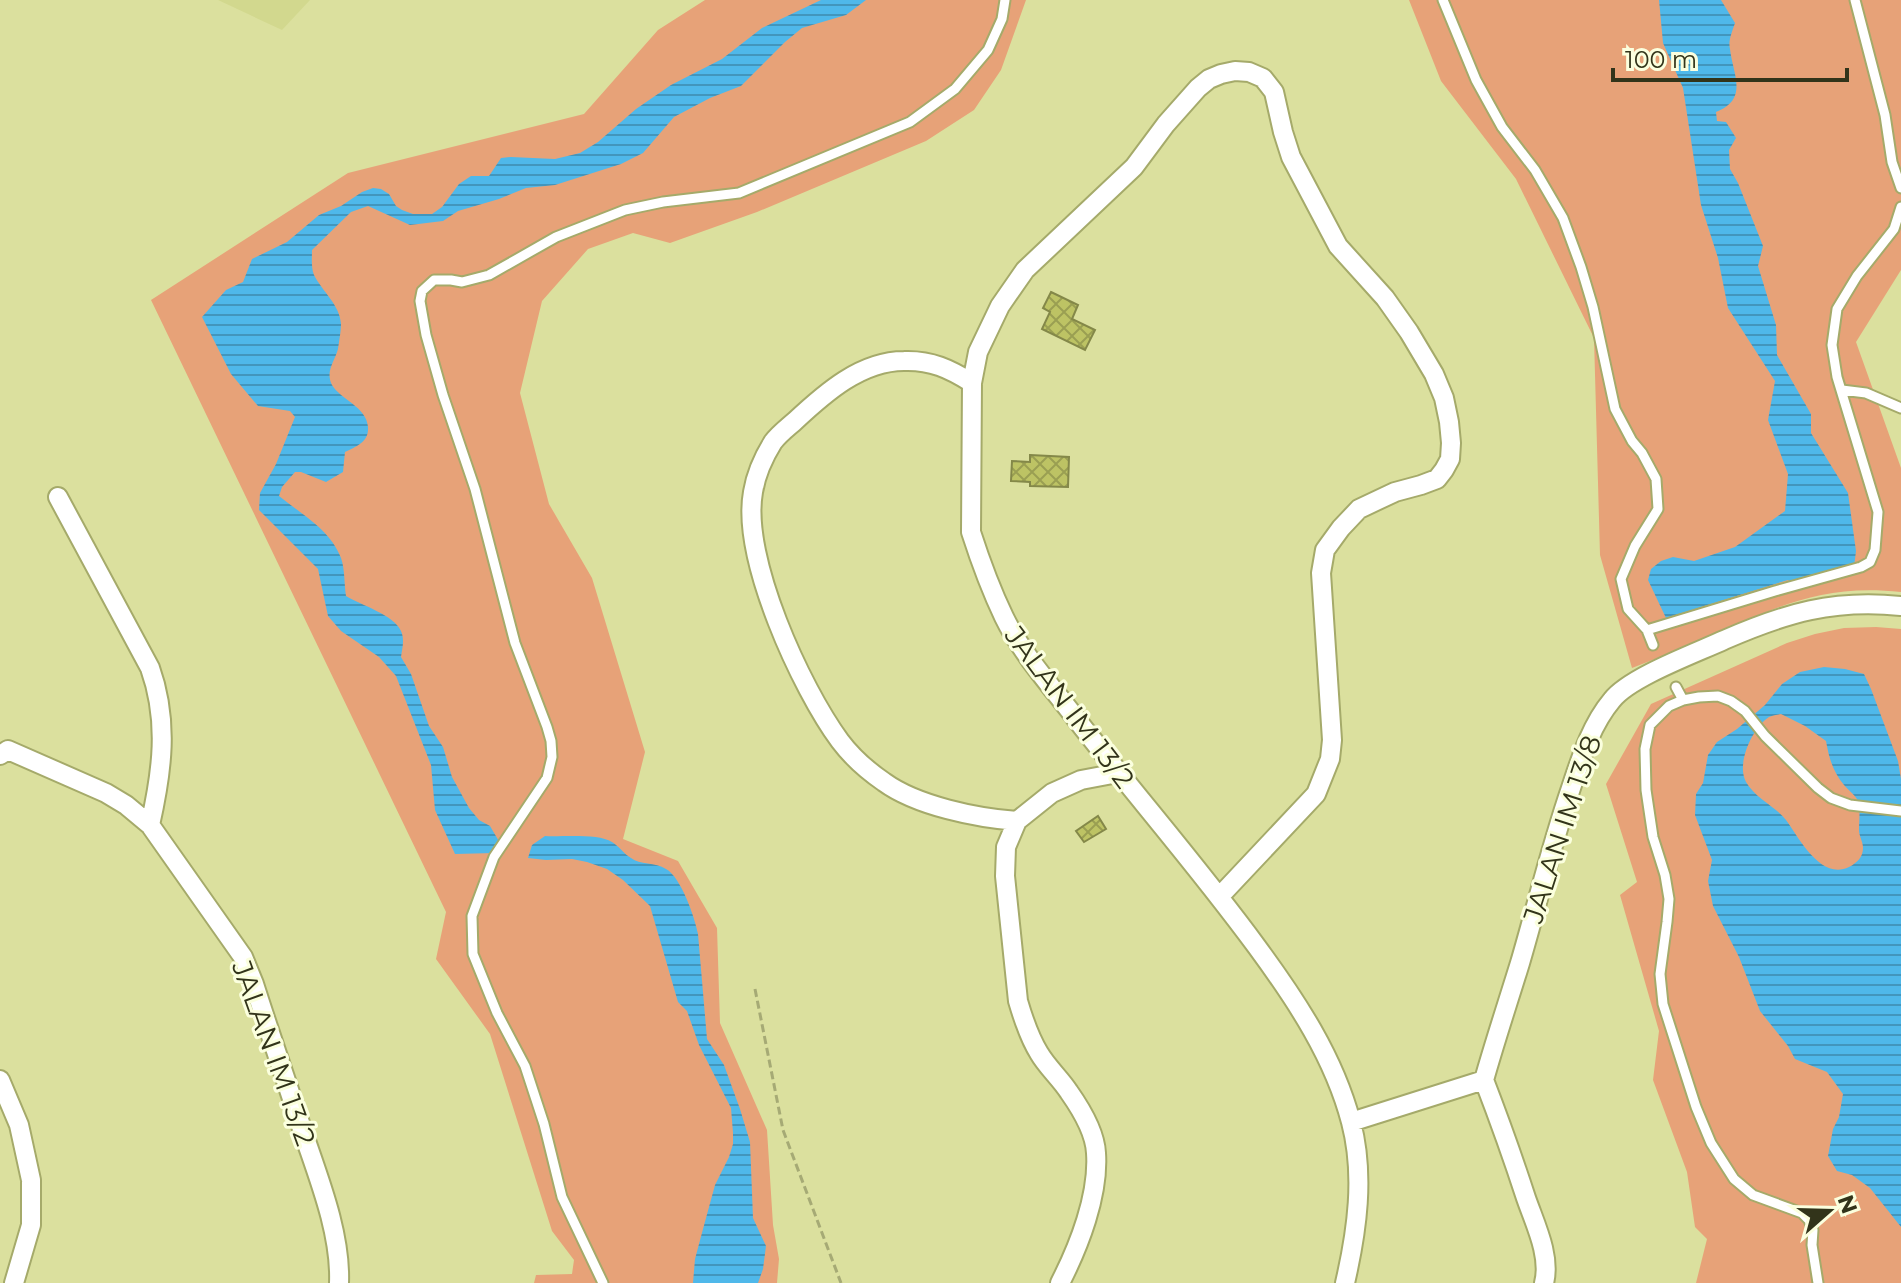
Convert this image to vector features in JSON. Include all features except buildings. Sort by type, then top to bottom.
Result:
[{"type":"street","name":"JALAN IM 13/2","points":[[1220,896],[1316,794],[1330,759],[1332,740],[1321,573],[1325,550],[1359,509],[1395,492],[1437,479],[1450,459],[1451,443],[1444,398],[1434,374],[1385,298],[1338,246],[1291,157],[1274,92],[1263,78],[1249,72],[1235,71],[1209,79],[1198,88],[1134,167],[1025,270],[1000,306],[978,352],[972,383],[971,532],[1004,618],[1024,651],[1118,773],[1220,896],[1294,998],[1313,1030],[1351,1122],[1357,1159],[1358,1212],[1345,1283]]},
{"type":"street","points":[[972,383],[947,368],[901,360],[866,369],[818,400],[775,439],[761,463],[752,495],[755,554],[771,605],[811,695],[841,742],[866,768],[888,785],[917,799],[986,819],[1017,821]]},
{"type":"street","points":[[58,497],[150,668],[158,690],[163,728],[162,757],[150,825]]},
{"type":"street","name":"JALAN IM 13/8","points":[[1484,1080],[1568,797],[1586,744],[1612,700],[1644,677],[1786,615],[1841,605],[1877,603],[1901,606]]},
{"type":"street","name":"JALAN IM 13/2","points":[[3,747],[106,793],[150,825],[243,957],[334,1232],[340,1267],[339,1283]]},
{"type":"street","points":[[1060,1283],[1072,1261],[1094,1193],[1096,1151],[1087,1122],[1070,1093],[1039,1053],[1018,1001],[1005,876],[1006,847],[1017,821],[1052,793],[1081,780],[1118,773]]},
{"type":"street","points":[[0,1080],[19,1125],[31,1180],[31,1225],[14,1283]]},
{"type":"street","points":[[1351,1122],[1484,1080],[1542,1245],[1546,1275],[1544,1283]]},
{"type":"lane","points":[[603,1283],[562,1197],[544,1124],[525,1066],[497,1013],[473,954],[472,916],[494,857],[547,778],[552,757],[551,741],[515,643],[475,489],[430,350],[420,301],[422,291],[434,280],[462,282],[489,275],[556,237],[625,210],[739,193],[910,122],[955,89],[988,50],[1002,19],[1005,0]]},
{"type":"lane","points":[[1443,0],[1476,80],[1502,127],[1535,170],[1563,218],[1593,307],[1615,409],[1656,479],[1658,509],[1635,546],[1621,579],[1628,609],[1647,630],[1653,645]]},
{"type":"lane","points":[[1855,0],[1885,115],[1892,162],[1901,188]]},
{"type":"lane","points":[[1647,630],[1870,562],[1875,550],[1878,512],[1837,377],[1832,345],[1837,309],[1857,276],[1894,229],[1901,207]]},
{"type":"lane","points":[[1842,390],[1866,393],[1901,408]]},
{"type":"lane","points":[[1676,687],[1683,700]]},
{"type":"lane","points":[[1818,1283],[1812,1245],[1813,1230],[1809,1220],[1802,1213],[1753,1195],[1734,1179],[1711,1143],[1696,1107],[1663,1004],[1660,974],[1669,899],[1653,837],[1646,790],[1645,749],[1650,725],[1669,706],[1683,700],[1718,696],[1745,711],[1765,736],[1831,798],[1850,805],[1901,811]]},
{"type":"path","points":[[755,989],[783,1130],[841,1283]]},
{"type":"shaded area","points":[[218,0],[310,0],[282,30]]},
{"type":"shaded area","points":[[705,0],[1026,0],[1001,70],[974,110],[926,141],[757,212],[670,243],[633,233],[588,249],[542,301],[520,393],[549,504],[592,578],[645,752],[623,839],[678,861],[717,928],[720,1023],[767,1130],[773,1225],[779,1259],[777,1283],[534,1283],[536,1275],[572,1274],[574,1260],[552,1231],[490,1034],[436,959],[446,912],[151,300],[348,173],[584,114],[658,30]]},
{"type":"shaded area","points":[[1409,0],[1901,0],[1901,270],[1856,342],[1901,468],[1901,592],[1845,591],[1797,601],[1632,668],[1600,555],[1594,338],[1516,179],[1441,81]]},
{"type":"shaded area","points":[[1844,628],[1901,629],[1901,1283],[1696,1283],[1707,1239],[1695,1227],[1687,1172],[1653,1080],[1659,1031],[1620,895],[1637,882],[1606,784],[1651,704],[1787,643]]},
{"type":"water","points":[[821,0],[866,0],[846,15],[802,28],[741,86],[674,117],[643,153],[621,164],[555,185],[526,188],[458,211],[443,221],[410,225],[368,206],[351,212],[312,250],[314,275],[334,304],[341,324],[330,380],[336,390],[363,414],[368,432],[361,443],[345,452],[343,472],[326,482],[295,472],[282,487],[279,496],[330,539],[342,562],[346,596],[392,620],[401,631],[401,657],[411,674],[429,726],[443,747],[452,777],[469,808],[479,820],[490,826],[500,843],[495,853],[455,854],[435,810],[431,765],[396,676],[379,657],[341,631],[328,616],[318,569],[259,510],[260,493],[276,464],[295,417],[290,411],[258,406],[231,374],[202,317],[226,290],[243,282],[252,259],[287,242],[319,215],[341,206],[362,192],[381,189],[402,210],[413,214],[432,214],[442,207],[459,184],[471,176],[489,176],[501,158],[555,159],[580,153],[671,85],[722,59],[762,28]]},
{"type":"water","points":[[1659,0],[1721,0],[1735,23],[1730,46],[1736,93],[1726,107],[1716,112],[1717,121],[1726,122],[1736,138],[1729,150],[1730,169],[1763,246],[1758,266],[1776,325],[1777,355],[1811,414],[1811,433],[1848,493],[1856,551],[1854,567],[1816,574],[1791,583],[1788,580],[1666,618],[1648,580],[1651,569],[1673,557],[1694,561],[1735,547],[1785,511],[1788,474],[1768,420],[1775,381],[1728,308],[1718,258],[1701,205],[1683,88],[1663,43]]},
{"type":"water","points":[[1824,667],[1864,674],[1898,761],[1901,779],[1901,1227],[1870,1188],[1852,1175],[1837,1171],[1828,1156],[1843,1094],[1827,1072],[1795,1059],[1760,1011],[1739,957],[1713,906],[1708,881],[1712,860],[1695,815],[1696,794],[1703,783],[1708,755],[1717,742],[1737,729],[1765,705],[1782,684],[1800,672]],"holes":[[[1781,714],[1826,741],[1837,775],[1858,803],[1863,851],[1855,864],[1839,870],[1829,868],[1812,856],[1786,820],[1750,788],[1743,774],[1747,747],[1757,729],[1769,717]]]},
{"type":"water","points":[[545,836],[606,839],[635,860],[666,869],[682,889],[698,934],[707,1039],[724,1065],[750,1142],[753,1218],[766,1246],[758,1283],[693,1283],[695,1259],[715,1185],[733,1144],[731,1108],[699,1045],[687,1011],[678,1002],[650,906],[607,869],[572,859],[528,858],[532,845]]}]
